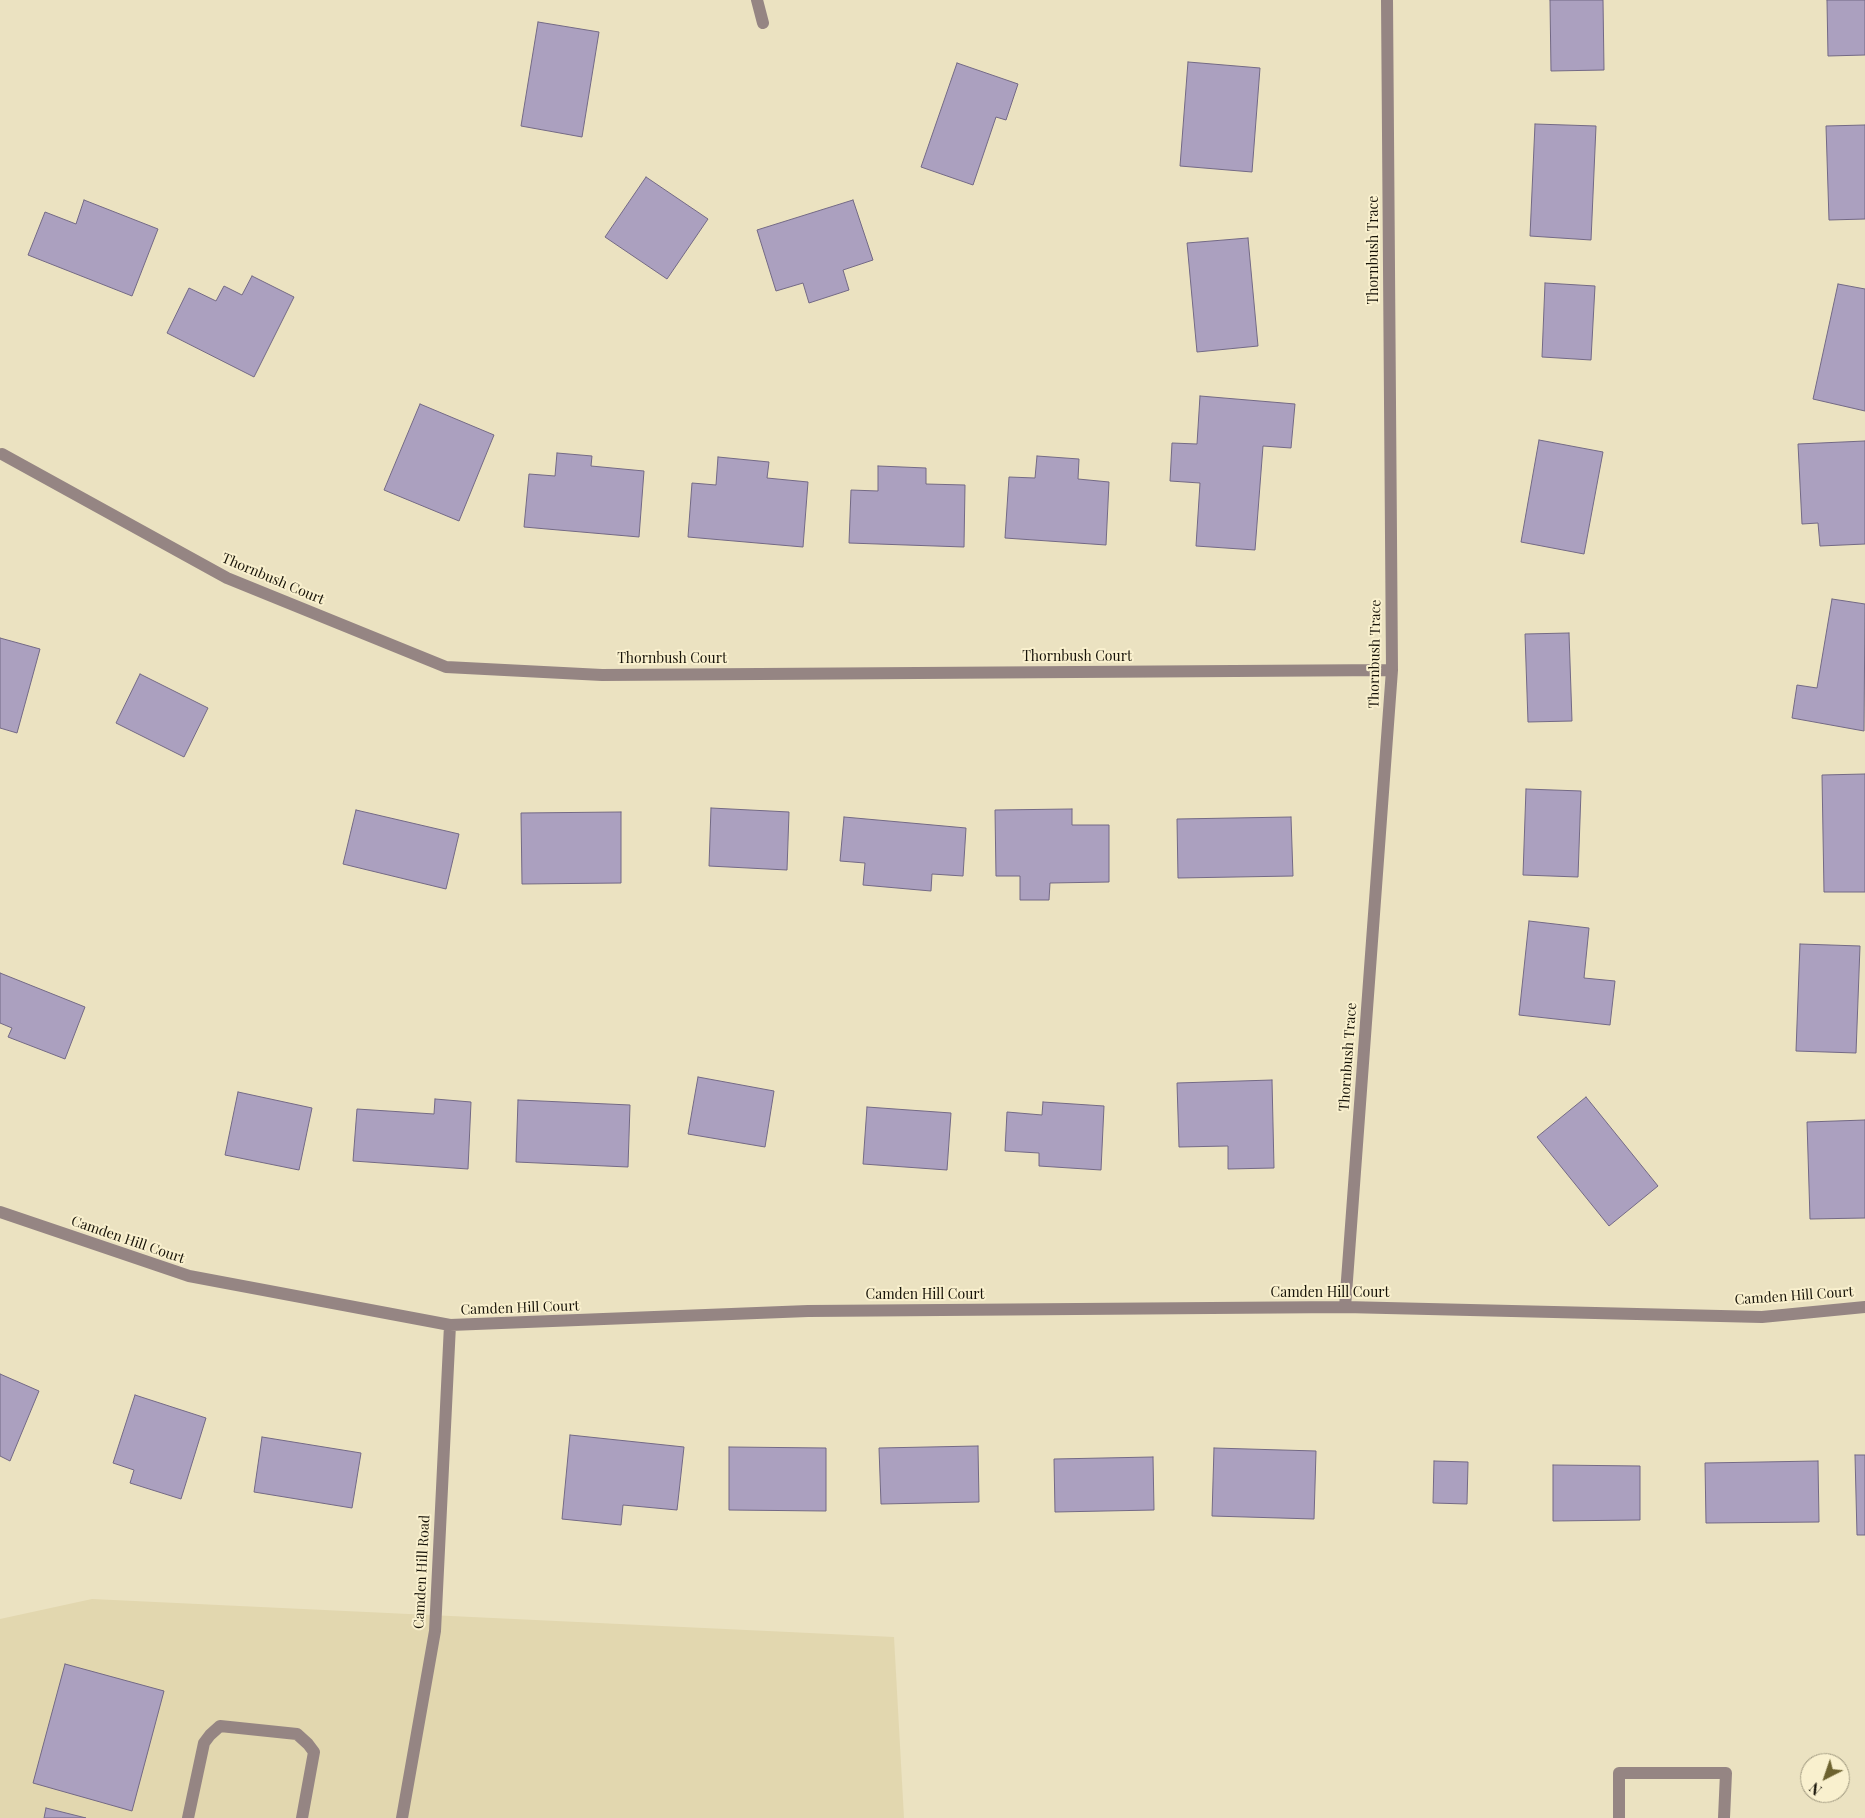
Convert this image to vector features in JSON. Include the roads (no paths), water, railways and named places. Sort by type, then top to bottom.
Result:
[{"type":"street","points":[[756,0],[763,23]]},
{"type":"street","name":"Thornbush Trace","points":[[1345,1307],[1392,670],[1387,0]]},
{"type":"street","name":"Thornbush Court","points":[[2,454],[227,578],[446,666],[602,675],[1392,670]]},
{"type":"street","name":"Camden Hill Court","points":[[0,1212],[188,1276],[450,1325],[808,1311],[1345,1307],[1762,1317],[1865,1306]]},
{"type":"street","name":"Camden Hill Road","points":[[402,1818],[435,1631],[450,1325]]},
{"type":"street","points":[[188,1818],[204,1743],[220,1726],[297,1734],[308,1744],[314,1752],[302,1818]]},
{"type":"street","points":[[1619,1818],[1619,1773],[1726,1773],[1724,1818]]}]
